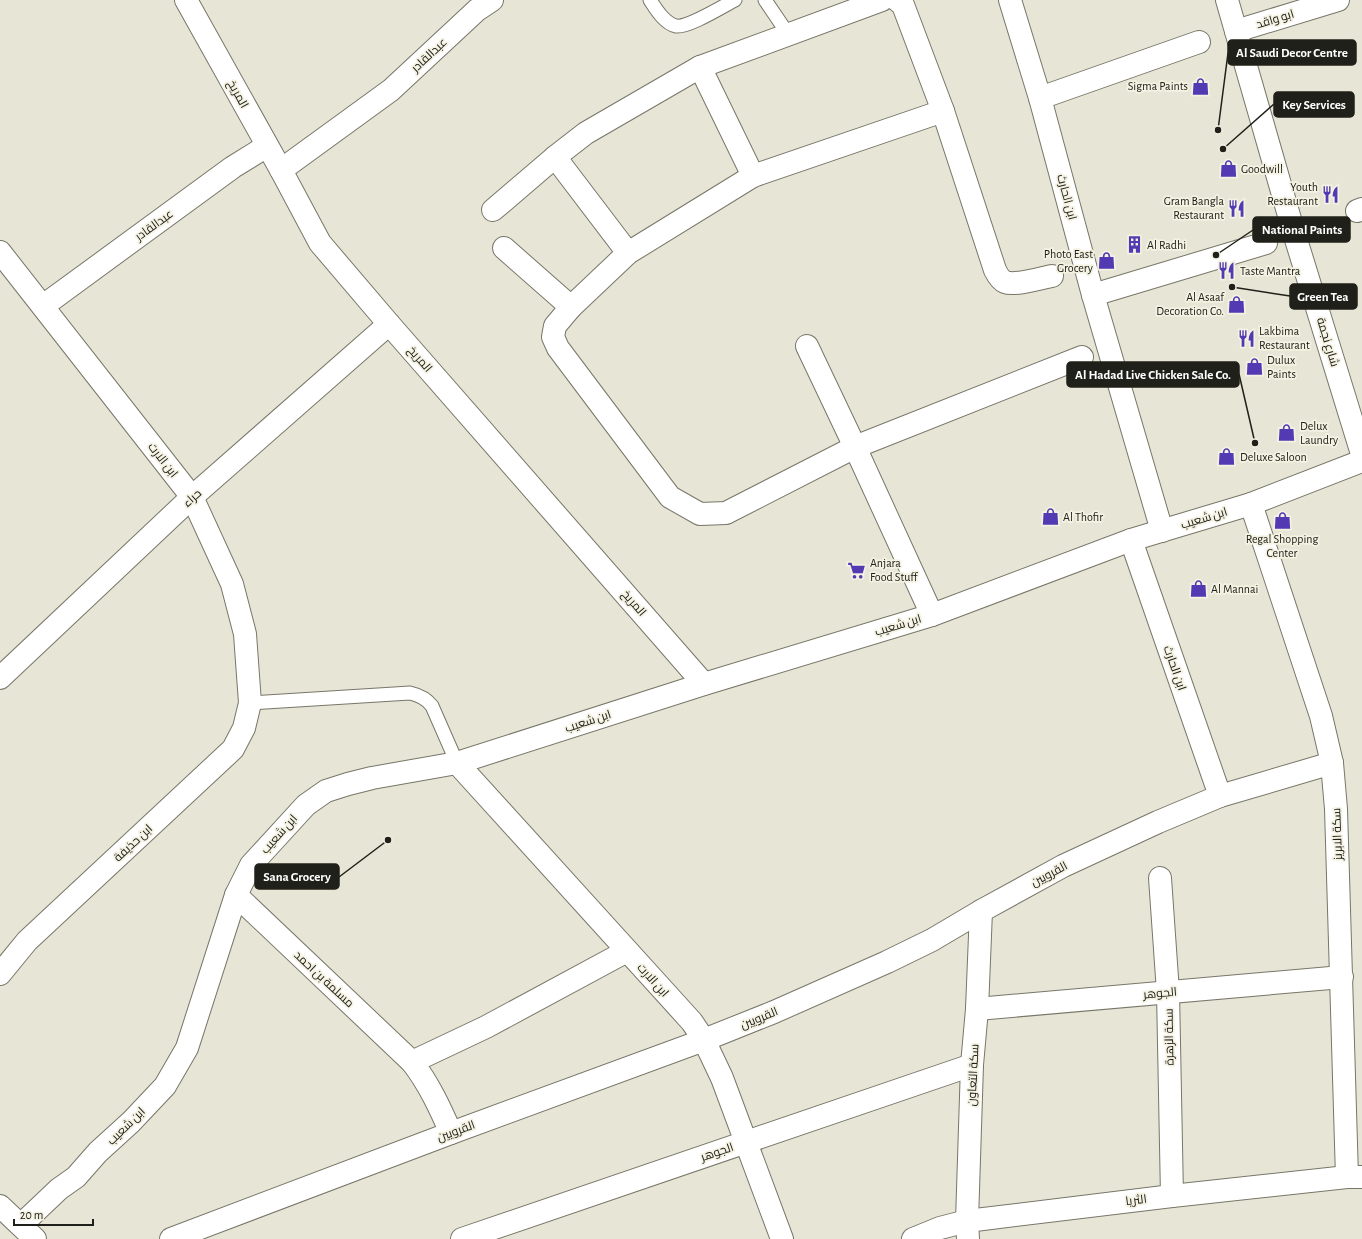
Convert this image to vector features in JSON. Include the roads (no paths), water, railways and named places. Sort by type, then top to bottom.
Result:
[{"type":"street","name":"المريخ","points":[[186,0],[267,146],[282,170],[320,242],[389,324],[704,684]]},
{"type":"street","points":[[493,210],[555,157],[586,133],[700,67],[882,0]]},
{"type":"street","points":[[897,0],[903,5],[943,110],[995,270],[999,277],[1006,282],[1022,283],[1052,276]]},
{"type":"street","name":"ابن الحارث","points":[[1010,0],[1040,98],[1093,295],[1162,531]]},
{"type":"street","name":"شارع نجمة","points":[[1227,0],[1294,233],[1362,454]]},
{"type":"street","name":"ابو واقد","points":[[1236,31],[1338,0]]},
{"type":"street","name":"عبدالقادر","points":[[282,170],[391,90],[480,3]]},
{"type":"street","points":[[1040,98],[1199,42]]},
{"type":"street","points":[[700,67],[753,176]]},
{"type":"street","points":[[943,110],[753,176],[628,253],[571,307],[555,326],[553,337],[558,348],[670,497],[700,514],[726,513],[855,447],[1082,357]]},
{"type":"street","name":"عبدالقادر","points":[[43,306],[233,168],[267,146]]},
{"type":"street","points":[[555,157],[628,253]]},
{"type":"street","points":[[1093,295],[1266,243]]},
{"type":"street","points":[[504,248],[571,307]]},
{"type":"street","name":"ابن الارت","points":[[0,252],[192,497],[232,584],[245,634],[250,703]]},
{"type":"street","name":"حراء","points":[[0,678],[192,497],[389,324]]},
{"type":"street","points":[[807,346],[932,615]]},
{"type":"street","name":"ابن شعيب","points":[[28,1232],[59,1188],[76,1177],[98,1152],[131,1122],[165,1086],[187,1048],[236,896],[252,865],[306,805],[326,791],[372,778],[457,763],[704,684],[932,615],[1131,540],[1251,504],[1362,461]]},
{"type":"street","name":"سكة الابريز","points":[[1251,504],[1321,716],[1332,764],[1336,809],[1342,977],[1355,1177]]},
{"type":"street","name":"ابن الحارث","points":[[1131,540],[1220,796]]},
{"type":"street","name":"ابن حذيفة","points":[[0,974],[27,941],[233,749],[244,728],[250,703]]},
{"type":"street","name":"ابن الارت","points":[[457,763],[692,1022],[704,1040],[716,1064],[747,1142],[782,1239]]},
{"type":"street","name":"القرويين","points":[[171,1239],[451,1133],[704,1040],[774,1012],[887,962],[932,940],[981,911],[1090,853],[1158,822],[1220,796],[1332,764]]},
{"type":"street","name":"سكة الزهرة","points":[[1160,878],[1168,992],[1172,1196]]},
{"type":"street","name":"مسلمة بن احمد","points":[[236,896],[412,1062],[432,1092],[451,1133]]},
{"type":"street","name":"سكة التعاون","points":[[968,1230],[972,1065],[977,1009],[981,911]]},
{"type":"street","points":[[412,1062],[486,1027],[627,951]]},
{"type":"street","name":"الجوهر","points":[[977,1009],[1342,977]]},
{"type":"street","name":"الجوهر","points":[[462,1239],[972,1065]]},
{"type":"street","name":"الثريا","points":[[913,1239],[940,1228],[968,1230],[1172,1196],[1355,1177]]},
{"type":"street","points":[[0,1206],[28,1232]]},
{"type":"lane","points":[[650,0],[662,17],[676,26],[684,25],[708,15],[735,0]]},
{"type":"lane","points":[[765,0],[788,34]]},
{"type":"lane","points":[[250,703],[410,693],[416,694],[428,701],[432,706],[457,763]]},
{"type":"place","name":"Sigma Paints","points":[[1201,86]]},
{"type":"place","name":"Al Saudi Decor Centre","points":[[1218,130]]},
{"type":"place","name":"Key Services","points":[[1223,149]]},
{"type":"place","name":"Goodwill","points":[[1228,169]]},
{"type":"place","name":"Youth Restaurant","points":[[1331,194]]},
{"type":"place","name":"Gram Bangla Restaurant","points":[[1237,208]]},
{"type":"place","name":"Al Radhi","points":[[1134,245]]},
{"type":"place","name":"National Paints","points":[[1216,255]]},
{"type":"place","name":"Photo East Grocery","points":[[1106,261]]},
{"type":"place","name":"Taste Mantra","points":[[1227,271]]},
{"type":"place","name":"Green Tea","points":[[1232,287]]},
{"type":"place","name":"Al Asaaf Decoration Co.","points":[[1237,304]]},
{"type":"place","name":"Lakbima Restaurant","points":[[1246,338]]},
{"type":"place","name":"Dulux Paints","points":[[1254,367]]},
{"type":"place","name":"Delux Laundry","points":[[1287,433]]},
{"type":"place","name":"Al Hadad Live Chicken Sale Co.","points":[[1255,443]]},
{"type":"place","name":"Deluxe Saloon","points":[[1227,457]]},
{"type":"place","name":"Al Thofir","points":[[1050,517]]},
{"type":"place","name":"Regal Shopping Center","points":[[1282,520]]},
{"type":"place","name":"Anjara Food Stuff","points":[[857,570]]},
{"type":"place","name":"Al Mannai","points":[[1198,589]]},
{"type":"place","name":"Sana Grocery","points":[[388,840]]}]
